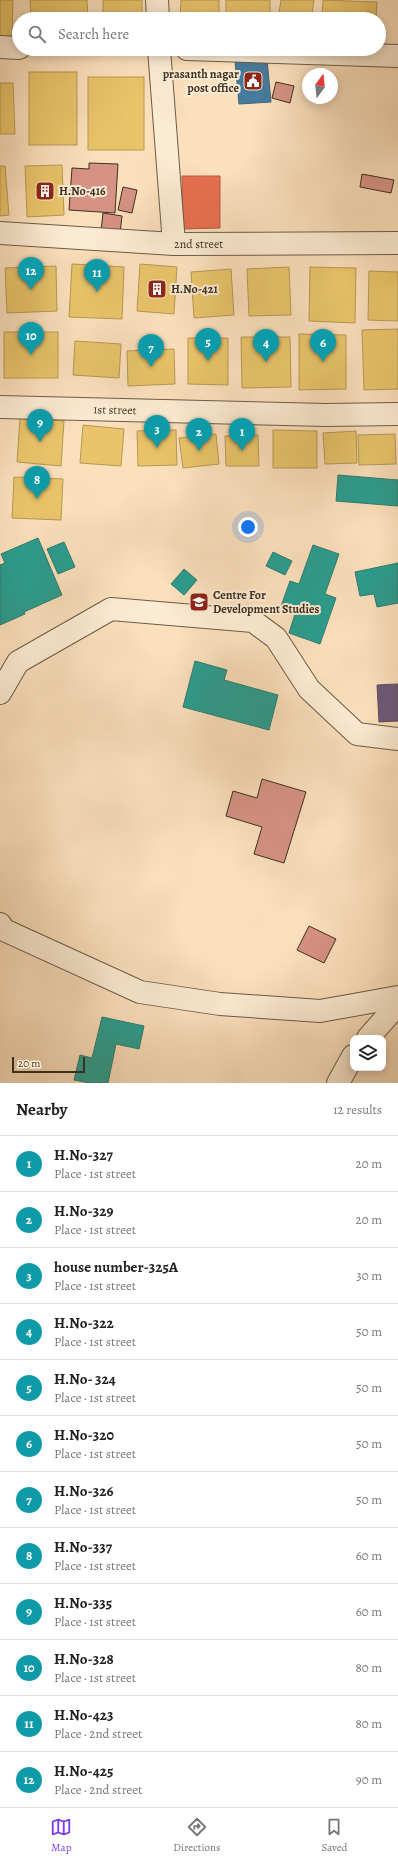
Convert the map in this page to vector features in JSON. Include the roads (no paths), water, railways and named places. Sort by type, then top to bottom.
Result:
[{"type":"street","points":[[157,0],[158,12]]},
{"type":"street","points":[[0,47],[12,48]]},
{"type":"street","points":[[160,56],[174,244]]},
{"type":"street","points":[[386,56],[398,56]]},
{"type":"street","name":"2nd street","points":[[0,233],[174,244],[398,243]]},
{"type":"street","name":"1st street","points":[[0,407],[326,415],[398,414]]},
{"type":"street","points":[[0,693],[18,662],[111,609],[253,621],[276,638],[309,689],[357,734],[398,740]]},
{"type":"street","points":[[0,924],[4,930],[140,992],[220,1004],[320,1011],[398,998]]},
{"type":"street","points":[[371,1035],[398,1004]]},
{"type":"street","points":[[338,1083],[350,1061]]},
{"type":"place","name":"prasanth nagar post office","points":[[253,81]]},
{"type":"place","name":"H.No-416","points":[[45,191]]},
{"type":"place","name":"H.No-421","points":[[157,289]]},
{"type":"place","name":"H.No-425","points":[[31,290]]},
{"type":"place","name":"H.No-423","points":[[97,292]]},
{"type":"place","name":"H.No-328","points":[[31,355]]},
{"type":"place","name":"H.No- 324","points":[[208,361]]},
{"type":"place","name":"H.No-322","points":[[266,362]]},
{"type":"place","name":"H.No-320","points":[[323,362]]},
{"type":"place","name":"H.No-326","points":[[151,367]]},
{"type":"place","name":"H.No-335","points":[[40,442]]},
{"type":"place","name":"house number-325A","points":[[157,448]]},
{"type":"place","name":"H.No-329","points":[[199,451]]},
{"type":"place","name":"H.No-327","points":[[242,451]]},
{"type":"place","name":"H.No-337","points":[[37,499]]},
{"type":"place","name":"Centre For Development Studies","points":[[199,602]]}]
